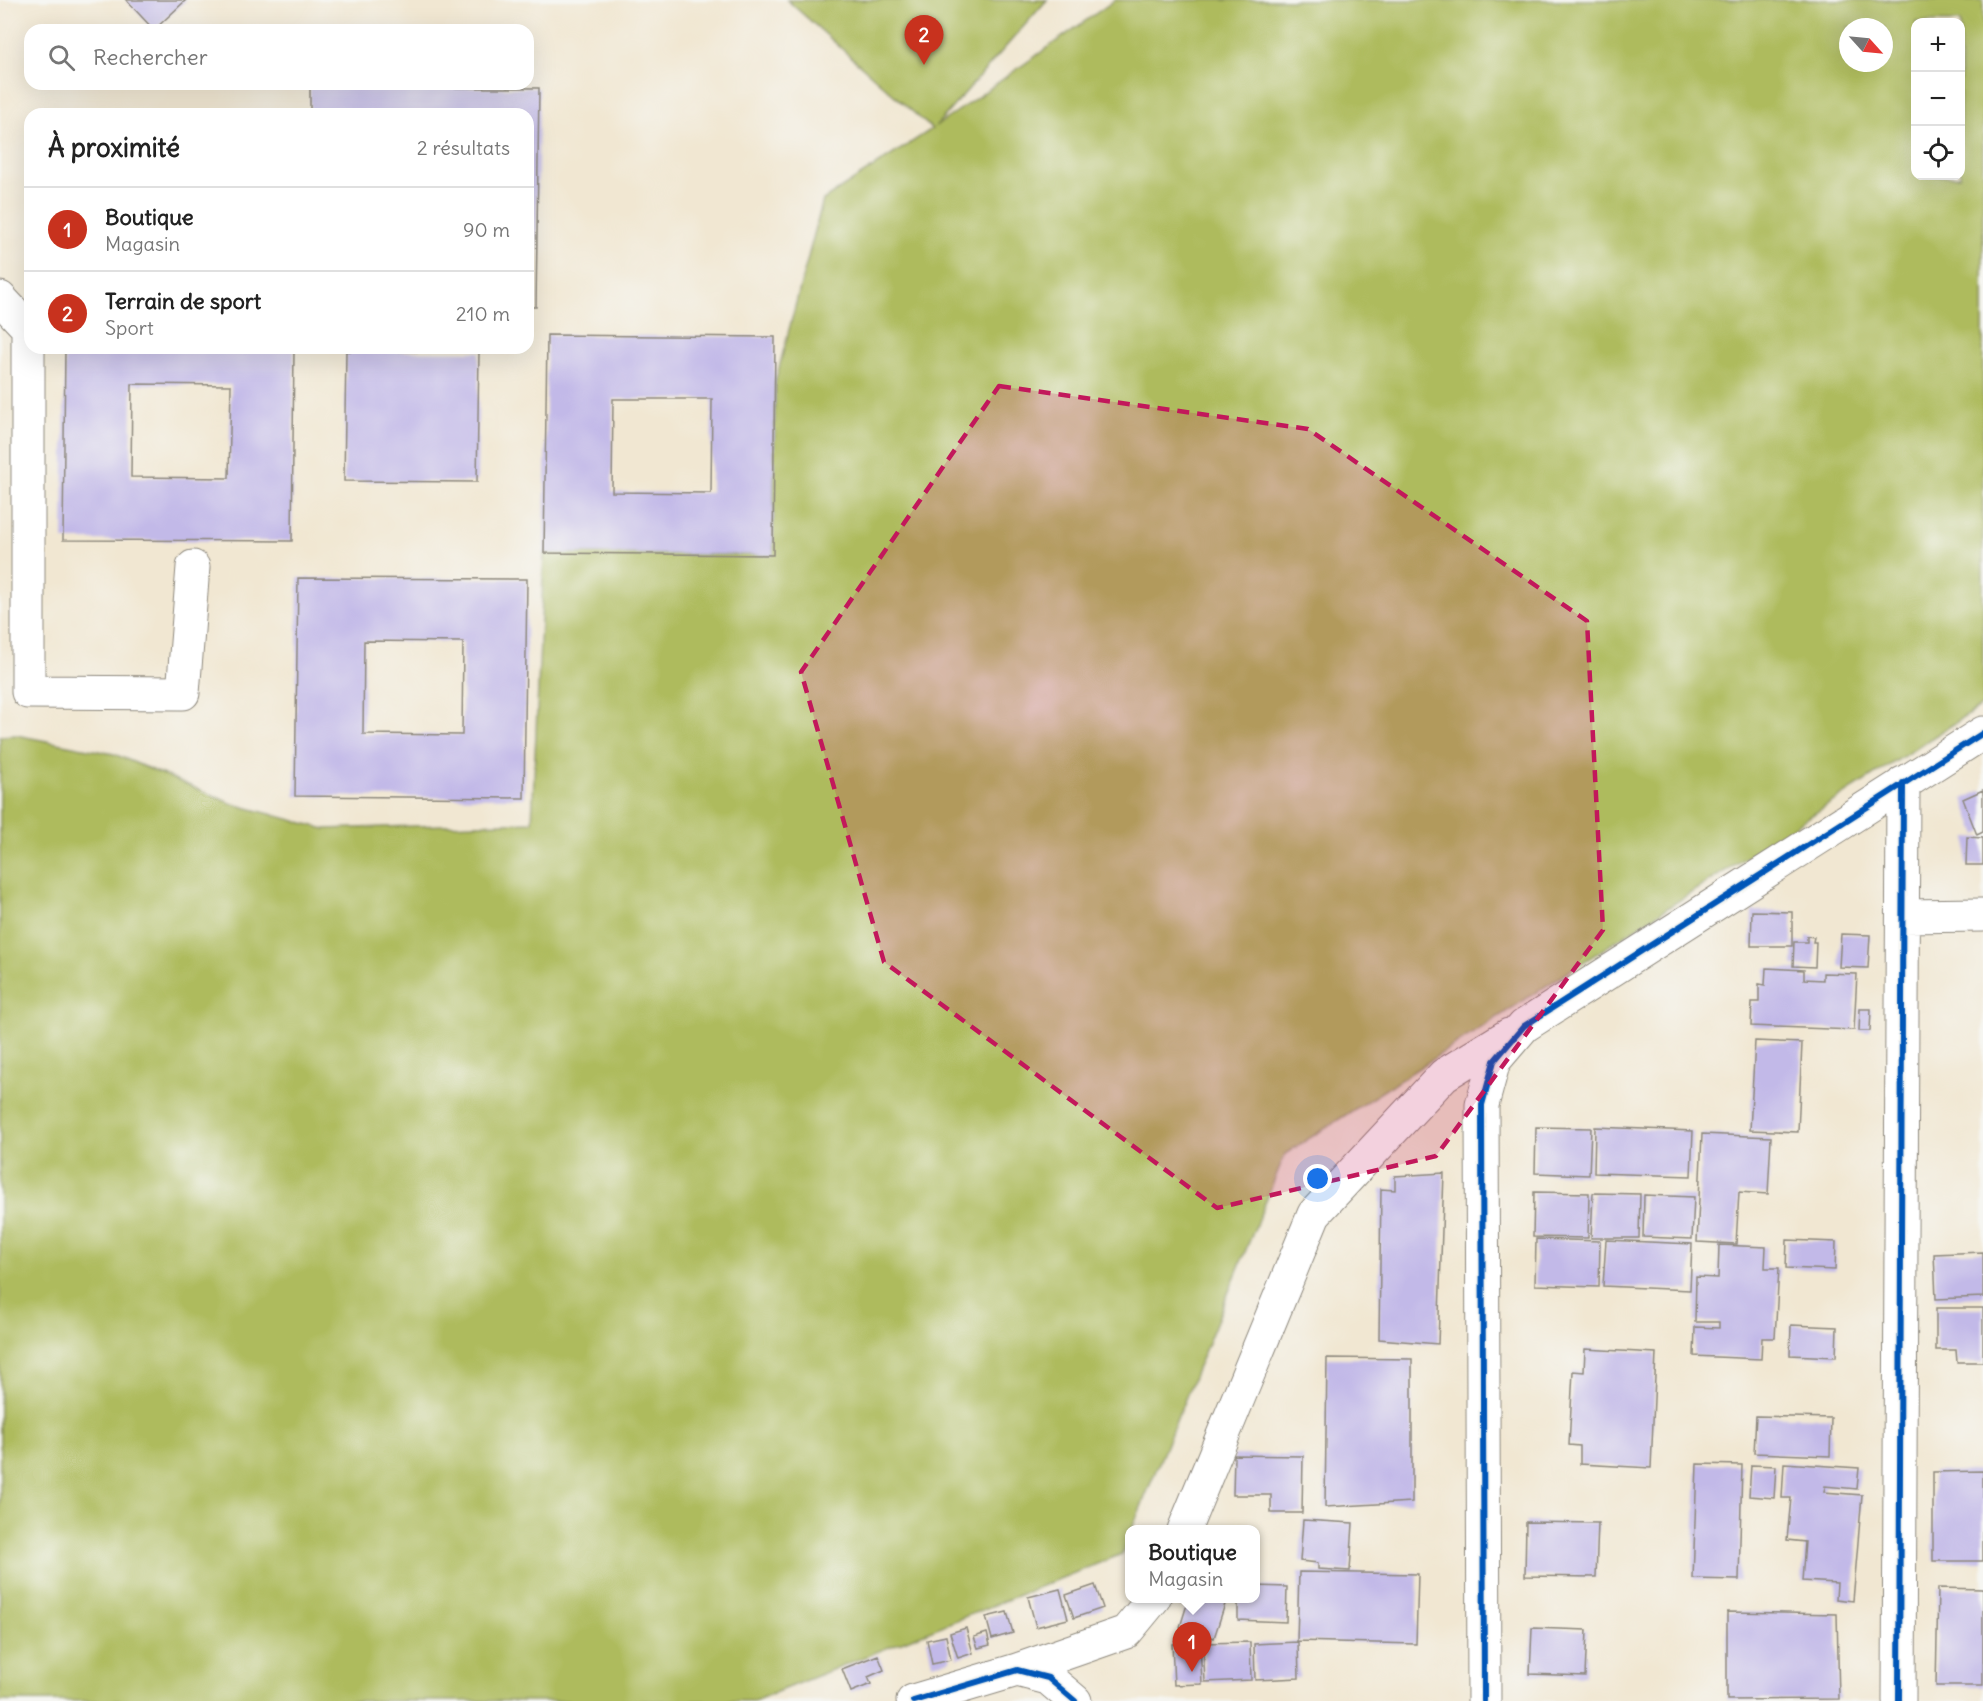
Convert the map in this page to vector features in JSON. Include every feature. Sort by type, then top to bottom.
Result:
[{"type":"street","points":[[0,298],[24,324]]},
{"type":"street","points":[[28,354],[27,692],[183,693],[193,567]]},
{"type":"street","points":[[1186,1525],[1314,1214],[1444,1075],[1983,732]]},
{"type":"street","points":[[1899,1701],[1903,783]]},
{"type":"street","points":[[1903,916],[1983,915]]},
{"type":"street","points":[[1484,1701],[1482,1105],[1494,1060],[1524,1026]]},
{"type":"street","points":[[913,1701],[1017,1670],[1126,1632],[1151,1603]]},
{"type":"street","points":[[1017,1670],[1048,1678],[1075,1701]]},
{"type":"highlighted area","points":[[999,386],[1308,429],[1587,621],[1603,930],[1436,1156],[1217,1208],[884,962],[801,672]]},
{"type":"green space","points":[[787,0],[1047,0],[935,127],[1115,0],[1983,0],[1983,705],[1285,1154],[1134,1525],[1125,1525],[1125,1546],[1122,1554],[754,1701],[0,1701],[0,736],[16,735],[114,754],[233,804],[325,829],[532,822],[544,553],[773,555],[775,383],[823,200],[932,129]]},
{"type":"building","points":[[126,0],[186,0],[160,24],[148,24]]},
{"type":"building","points":[[534,88],[539,88],[536,307],[534,307],[534,108],[310,108],[310,90],[534,90]]},
{"type":"building","points":[[547,335],[775,337],[773,555],[544,553]],"holes":[[[613,399],[712,399],[711,493],[612,492]]]},
{"type":"building","points":[[65,354],[294,354],[292,541],[63,540]],"holes":[[[132,384],[231,385],[229,478],[131,477]]]},
{"type":"building","points":[[346,354],[479,354],[477,482],[344,481]]},
{"type":"building","points":[[298,578],[527,579],[524,798],[295,796]],"holes":[[[364,641],[463,642],[462,735],[363,734]]]},
{"type":"building","points":[[1983,790],[1983,832],[1977,835],[1963,799]]},
{"type":"building","points":[[1967,837],[1983,838],[1983,865],[1966,865]]},
{"type":"building","points":[[1752,911],[1792,912],[1792,946],[1751,946]]},
{"type":"building","points":[[1841,934],[1870,935],[1868,968],[1839,967]]},
{"type":"building","points":[[1807,936],[1814,937],[1813,942],[1816,942],[1815,967],[1793,966],[1794,942],[1807,942]]},
{"type":"building","points":[[1766,968],[1804,970],[1804,979],[1823,980],[1823,973],[1857,974],[1854,1030],[1751,1026],[1752,1002],[1759,1002],[1759,984],[1765,985]]},
{"type":"building","points":[[1860,1009],[1871,1009],[1870,1031],[1859,1031]]},
{"type":"building","points":[[1755,1041],[1802,1043],[1798,1132],[1750,1130]]},
{"type":"building","points":[[1536,1127],[1591,1128],[1589,1175],[1535,1173]]},
{"type":"building","points":[[1595,1127],[1693,1131],[1691,1176],[1594,1173]]},
{"type":"building","points":[[1702,1134],[1771,1137],[1768,1194],[1739,1192],[1736,1244],[1697,1242]]},
{"type":"building","points":[[1444,1173],[1438,1344],[1379,1339],[1381,1189],[1395,1190],[1395,1176]]},
{"type":"building","points":[[1534,1192],[1589,1193],[1588,1238],[1533,1237]]},
{"type":"building","points":[[1593,1193],[1640,1194],[1639,1238],[1591,1238]]},
{"type":"building","points":[[1644,1195],[1694,1197],[1692,1239],[1643,1237]]},
{"type":"building","points":[[1536,1239],[1600,1241],[1599,1287],[1535,1285]]},
{"type":"building","points":[[1606,1240],[1692,1244],[1690,1290],[1603,1286]]},
{"type":"building","points":[[1787,1240],[1836,1242],[1835,1270],[1786,1268]]},
{"type":"building","points":[[1719,1245],[1766,1247],[1765,1268],[1779,1268],[1775,1338],[1762,1338],[1761,1359],[1694,1356],[1695,1327],[1719,1328],[1719,1322],[1695,1322],[1696,1277],[1718,1278]]},
{"type":"building","points":[[1983,1252],[1983,1297],[1936,1299],[1934,1254]]},
{"type":"building","points":[[1936,1308],[1983,1308],[1983,1362],[1957,1362],[1956,1350],[1936,1350]]},
{"type":"building","points":[[1791,1325],[1837,1327],[1836,1357],[1790,1355]]},
{"type":"building","points":[[1585,1349],[1656,1353],[1651,1468],[1580,1464],[1580,1446],[1569,1445],[1573,1371],[1584,1372]]},
{"type":"building","points":[[1327,1358],[1412,1359],[1412,1502],[1325,1507]]},
{"type":"building","points":[[1756,1416],[1831,1418],[1830,1456],[1754,1453]]},
{"type":"building","points":[[1234,1455],[1303,1456],[1302,1513],[1271,1513],[1271,1495],[1233,1495]]},
{"type":"building","points":[[1784,1463],[1859,1468],[1857,1489],[1825,1486],[1824,1492],[1862,1495],[1853,1601],[1836,1599],[1837,1583],[1802,1581],[1805,1542],[1787,1540],[1791,1498],[1782,1498]]},
{"type":"building","points":[[1697,1464],[1742,1465],[1739,1580],[1693,1579]]},
{"type":"building","points":[[1751,1465],[1776,1466],[1774,1498],[1749,1496]]},
{"type":"building","points":[[1983,1471],[1983,1561],[1933,1561],[1933,1472]]},
{"type":"building","points":[[1303,1520],[1353,1523],[1350,1571],[1318,1569],[1318,1563],[1300,1561]]},
{"type":"building","points":[[1526,1522],[1598,1523],[1596,1577],[1525,1576]]},
{"type":"building","points":[[1299,1572],[1418,1574],[1416,1644],[1297,1641]]},
{"type":"building","points":[[1095,1585],[1103,1608],[1074,1618],[1066,1595]]},
{"type":"building","points":[[1260,1586],[1287,1587],[1286,1622],[1238,1620],[1238,1603],[1260,1603]]},
{"type":"building","points":[[1938,1588],[1983,1589],[1983,1686],[1936,1686]]},
{"type":"building","points":[[1060,1589],[1068,1619],[1036,1627],[1028,1597]]},
{"type":"building","points":[[1187,1603],[1225,1603],[1214,1638],[1180,1627]]},
{"type":"building","points":[[1007,1612],[1013,1633],[992,1639],[986,1617]]},
{"type":"building","points":[[1727,1612],[1837,1614],[1839,1699],[1727,1700]]},
{"type":"building","points":[[966,1628],[973,1653],[958,1658],[950,1633]]},
{"type":"building","points":[[1532,1628],[1587,1630],[1585,1676],[1530,1674]]},
{"type":"building","points":[[987,1633],[990,1645],[978,1648],[974,1637]]},
{"type":"building","points":[[946,1636],[951,1660],[932,1664],[927,1640]]},
{"type":"building","points":[[1200,1642],[1202,1684],[1174,1685],[1172,1644]]},
{"type":"building","points":[[1250,1642],[1251,1680],[1205,1682],[1203,1643]]},
{"type":"building","points":[[1298,1642],[1299,1678],[1255,1680],[1254,1644]]},
{"type":"building","points":[[878,1655],[884,1670],[868,1677],[871,1684],[851,1692],[842,1669]]},
{"type":"cycle path","points":[[1484,1701],[1482,1105],[1494,1061],[1524,1026],[1983,733]]},
{"type":"cycle path","points":[[1899,1701],[1903,783]]},
{"type":"cycle path","points":[[913,1701],[1017,1670],[1048,1678],[1075,1701]]},
{"type":"place","name":"Terrain de sport","points":[[924,65]]},
{"type":"place","name":"Boutique","points":[[1192,1672]]}]
